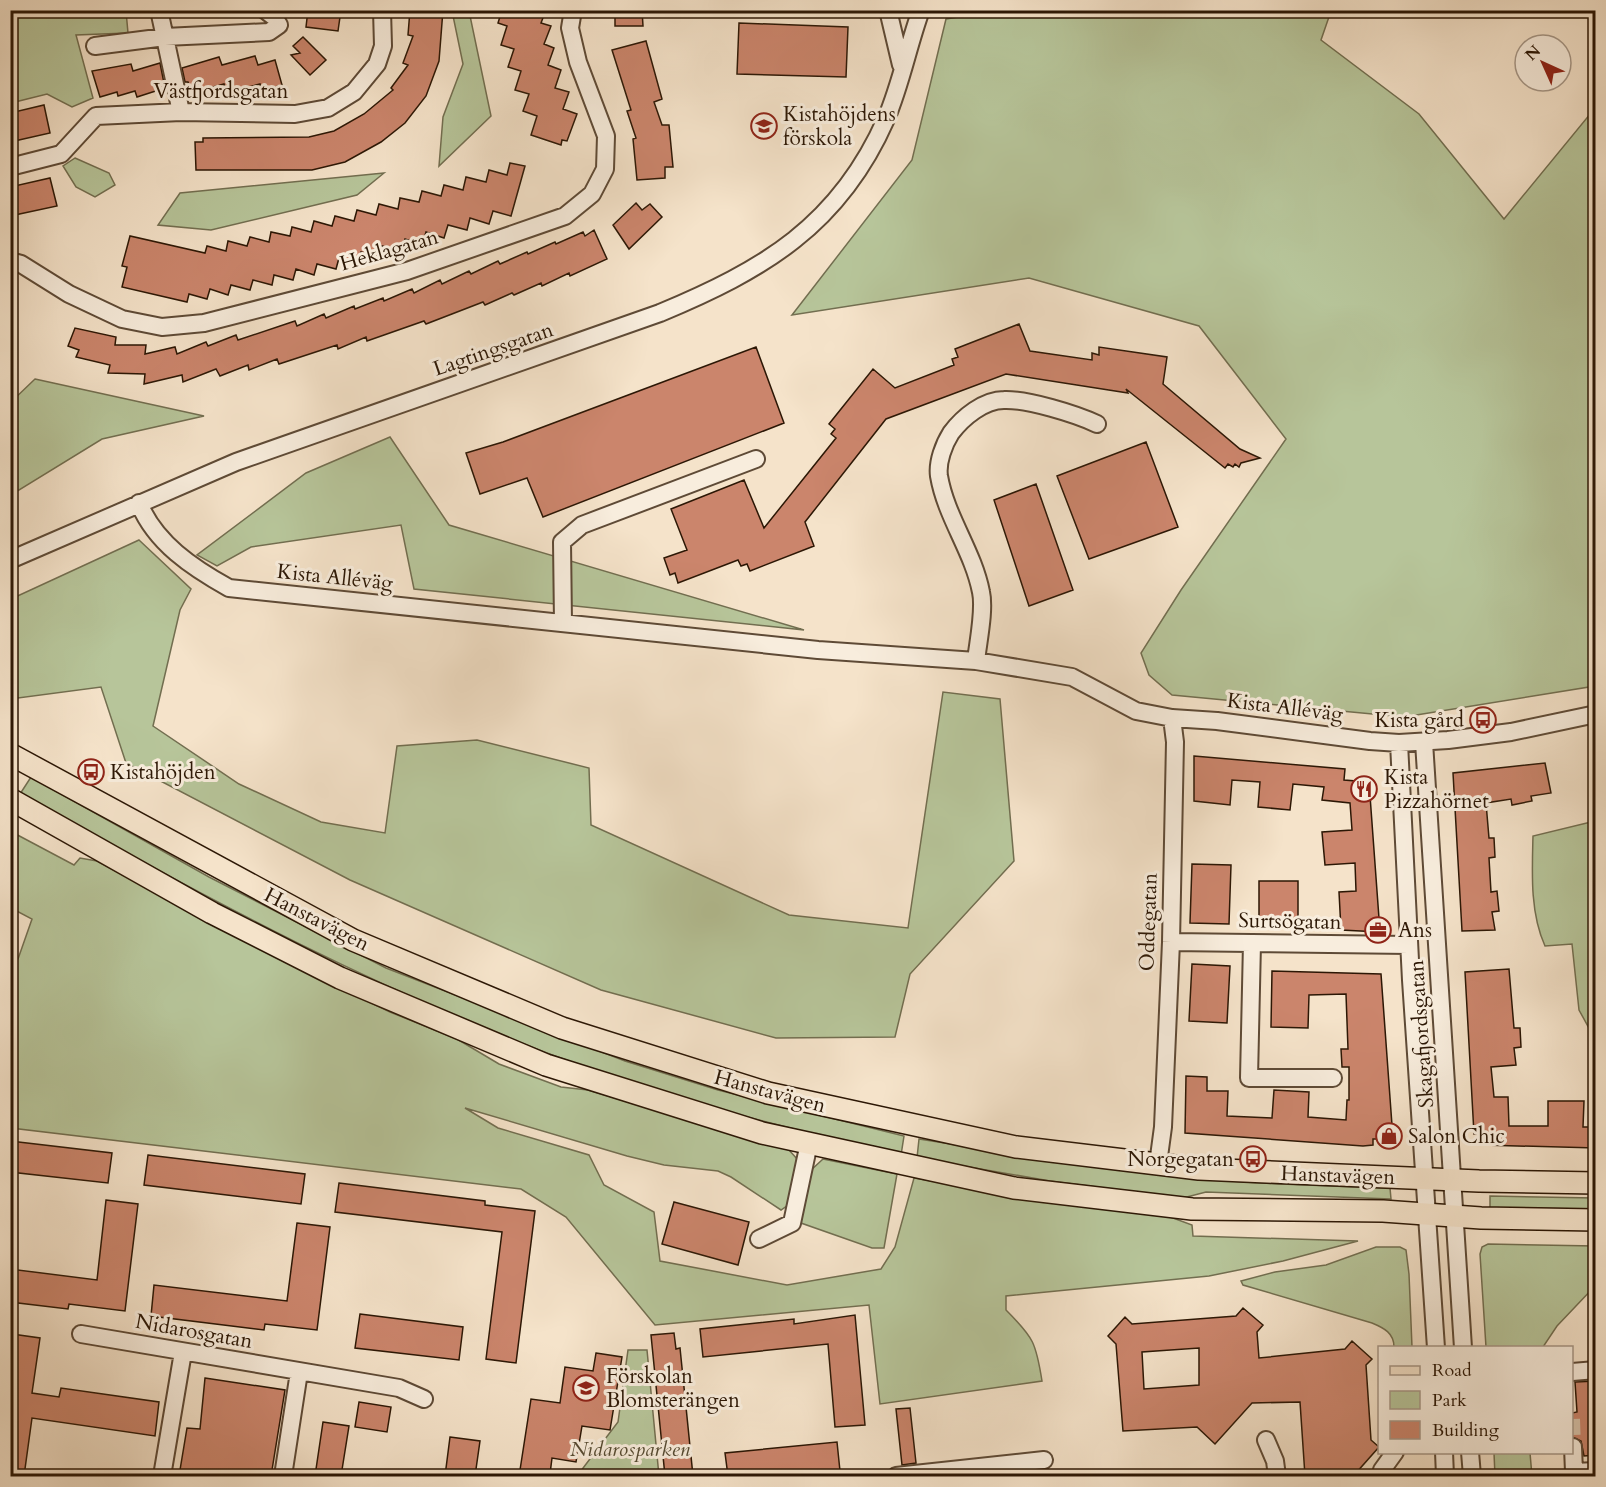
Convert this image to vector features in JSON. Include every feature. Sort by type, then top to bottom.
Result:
[{"type":"main road","name":"Hanstavägen","points":[[10,754],[107,809],[354,940],[562,1028],[768,1093],[1016,1147],[1199,1169],[1452,1180],[1596,1183]]},
{"type":"main road","name":"Hanstavägen","points":[[10,799],[212,913],[340,978],[546,1065],[762,1133],[1014,1188],[1180,1208],[1383,1211],[1454,1216],[1596,1220]]},
{"type":"street","points":[[159,10],[182,112]]},
{"type":"street","points":[[95,46],[165,38],[269,32],[279,25],[274,17],[265,10]]},
{"type":"street","name":"Västfjordsgatan","points":[[10,167],[61,154],[96,116],[182,112],[295,114],[328,108],[354,92],[377,64],[383,45],[381,10]]},
{"type":"street","name":"Heklagatan","points":[[10,261],[21,264],[69,294],[122,319],[162,327],[204,323],[407,271],[565,216],[592,194],[605,168],[606,136],[578,62],[570,28],[573,10]]},
{"type":"street","name":"Lagtingsgatan","points":[[888,10],[897,39],[902,72]]},
{"type":"street","name":"Lagtingsgatan","points":[[10,560],[236,462],[660,313],[700,297],[773,258],[825,213],[862,167],[887,118],[921,10]]},
{"type":"street","points":[[976,661],[982,594],[972,563],[946,507],[938,473],[947,439],[959,422],[981,406],[1004,400],[1073,413],[1097,423]]},
{"type":"street","points":[[563,623],[562,542],[569,536],[582,525],[756,459]]},
{"type":"street","name":"Kista Alléväg","points":[[139,503],[146,522],[190,566],[229,588],[818,650],[976,661],[1072,677],[1136,711],[1172,718],[1217,721],[1399,743],[1511,732],[1596,714]]},
{"type":"street","name":"Oddegatan","points":[[1158,1164],[1163,1127],[1171,942],[1174,742],[1172,718]]},
{"type":"street","name":"Skagafjordsgatan","points":[[1424,742],[1452,1180]]},
{"type":"street","name":"Skagafjordsgatan","points":[[1399,743],[1424,1178]]},
{"type":"street","name":"Surtsögatan","points":[[1171,942],[1409,945]]},
{"type":"street","points":[[1252,943],[1249,1078],[1333,1078]]},
{"type":"street","points":[[759,1239],[792,1223],[809,1143]]},
{"type":"street","points":[[1424,1178],[1436,1346]]},
{"type":"street","points":[[1452,1180],[1463,1346]]},
{"type":"street","name":"Nidarosgatan","points":[[81,1334],[399,1388],[423,1399]]},
{"type":"street","points":[[162,1476],[183,1352]]},
{"type":"street","points":[[1573,1372],[1596,1370]]},
{"type":"street","points":[[283,1476],[299,1372]]},
{"type":"street","points":[[1266,1440],[1275,1461],[1277,1476]]},
{"type":"street","points":[[1573,1447],[1574,1472],[1596,1471]]},
{"type":"street","points":[[1381,1476],[1382,1470],[1394,1454]]},
{"type":"street","points":[[1444,1454],[1445,1476]]},
{"type":"street","points":[[1470,1454],[1472,1476]]},
{"type":"street","points":[[896,1476],[1044,1460]]},
{"type":"green space","points":[[1002,10],[1331,11],[1321,40],[1419,114],[1504,219],[1595,108],[1595,686],[1404,717],[1172,695],[1149,675],[1141,653],[1181,590],[1286,439],[1199,326],[1029,278],[792,315],[912,160],[946,19]]},
{"type":"green space","points":[[10,11],[126,11],[128,33],[76,35],[93,98],[72,107],[47,94],[11,103]]},
{"type":"green space","points":[[452,11],[469,11],[491,116],[439,166],[443,117],[463,64]]},
{"type":"green space","points":[[75,158],[109,173],[115,185],[95,197],[76,187],[63,166]]},
{"type":"green space","points":[[384,173],[357,195],[211,230],[158,225],[180,193]]},
{"type":"green space","points":[[35,379],[204,416],[102,439],[11,495],[11,402]]},
{"type":"green space","points":[[390,437],[449,525],[804,630],[414,589],[401,525],[251,547],[217,566],[197,555],[306,473]]},
{"type":"green space","points":[[139,540],[191,589],[180,610],[153,726],[239,784],[321,822],[385,833],[397,746],[477,740],[589,768],[591,825],[789,915],[908,928],[943,692],[1000,699],[1014,861],[910,974],[895,1037],[776,1038],[601,990],[350,880],[126,763],[101,687],[18,698],[11,689],[11,599]]},
{"type":"green space","points":[[31,777],[209,877],[386,968],[625,1061],[718,1090],[904,1136],[901,1155],[667,1094],[591,1069],[443,1011],[229,908],[20,794]]},
{"type":"green space","points":[[1596,821],[1595,1039],[1579,1010],[1572,944],[1545,946],[1540,933],[1534,906],[1532,864],[1533,836]]},
{"type":"green space","points":[[10,831],[74,865],[80,858],[97,861],[249,943],[390,1012],[457,1039],[499,1064],[561,1087],[588,1090],[789,1150],[798,1160],[791,1203],[781,1210],[718,1171],[664,1165],[627,1156],[465,1108],[498,1128],[589,1155],[604,1185],[654,1212],[660,1261],[787,1285],[881,1269],[895,1247],[914,1178],[1063,1203],[1165,1215],[1192,1225],[1193,1236],[1358,1241],[1283,1261],[1209,1276],[1006,1296],[1006,1310],[1023,1328],[1035,1349],[1042,1381],[880,1404],[869,1305],[655,1325],[566,1217],[521,1189],[11,1128],[11,963],[18,959],[32,919],[11,908]]},
{"type":"green space","points":[[919,1139],[1085,1165],[1185,1177],[1262,1183],[1390,1188],[1391,1199],[1206,1192],[1183,1198],[1050,1181],[917,1158]]},
{"type":"green space","points":[[823,1159],[897,1174],[884,1248],[872,1248],[801,1223],[797,1218],[809,1172]]},
{"type":"green space","points":[[1490,1196],[1595,1198],[1595,1209],[1490,1208]]},
{"type":"green space","points":[[1488,1244],[1595,1246],[1595,1286],[1557,1326],[1544,1346],[1486,1346],[1480,1254],[1482,1247]]},
{"type":"green space","points":[[1376,1247],[1400,1247],[1406,1250],[1412,1346],[1394,1346],[1390,1335],[1372,1323],[1243,1285],[1241,1281],[1275,1272],[1326,1265]]},
{"type":"green space","name":"Nidarosparken","points":[[628,1350],[647,1350],[659,1476],[577,1476],[618,1422]]},
{"type":"green space","points":[[1494,1454],[1530,1454],[1532,1476],[1495,1476]]},
{"type":"building","points":[[308,10],[341,10],[338,31],[306,27]]},
{"type":"building","points":[[410,10],[443,10],[439,61],[426,96],[405,123],[381,142],[345,162],[312,170],[196,170],[195,142],[203,142],[203,138],[309,137],[334,131],[364,114],[393,90],[391,88],[408,65],[403,63],[413,36],[408,35]]},
{"type":"building","points":[[502,10],[546,10],[541,23],[551,26],[544,44],[554,48],[548,65],[561,70],[555,88],[569,92],[563,109],[577,114],[567,141],[562,140],[561,145],[531,135],[537,116],[523,111],[529,94],[515,90],[521,71],[508,67],[514,49],[501,45],[507,26],[498,23]]},
{"type":"building","points":[[615,10],[642,10],[643,26],[615,26]]},
{"type":"building","points":[[739,23],[848,27],[846,77],[737,74]]},
{"type":"building","points":[[303,37],[326,60],[310,75],[291,55],[300,53],[293,46]]},
{"type":"building","points":[[646,41],[662,99],[654,102],[662,125],[669,125],[673,167],[665,167],[665,178],[637,180],[633,139],[636,138],[627,111],[631,110],[612,50]]},
{"type":"building","points":[[255,56],[258,65],[275,60],[282,85],[262,91],[260,84],[227,93],[224,84],[192,93],[188,82],[185,82],[182,68],[219,57],[222,65]]},
{"type":"building","points":[[160,63],[165,88],[137,97],[135,91],[118,96],[117,92],[100,97],[92,71],[131,64],[133,71]]},
{"type":"building","points":[[44,105],[50,133],[10,142],[10,113]]},
{"type":"building","points":[[510,163],[525,166],[511,216],[493,211],[489,224],[470,218],[467,230],[448,225],[444,238],[426,232],[422,245],[405,239],[401,251],[382,246],[379,257],[361,252],[358,263],[339,258],[336,269],[317,264],[314,275],[296,269],[293,280],[274,275],[272,285],[253,280],[250,290],[231,285],[228,295],[210,289],[207,299],[189,294],[187,302],[122,287],[127,267],[122,266],[130,236],[205,253],[207,246],[226,251],[228,241],[247,246],[250,237],[269,242],[271,232],[290,236],[292,227],[311,232],[314,221],[332,226],[335,216],[354,221],[357,210],[376,215],[379,204],[398,209],[400,198],[419,202],[422,191],[441,196],[444,185],[463,190],[466,177],[486,182],[489,170],[507,175]]},
{"type":"building","points":[[50,178],[57,206],[10,216],[10,187]]},
{"type":"building","points":[[636,203],[642,210],[650,204],[662,217],[629,249],[613,225]]},
{"type":"building","points":[[594,230],[607,259],[570,276],[569,273],[542,286],[541,283],[485,305],[483,302],[426,324],[424,321],[367,341],[366,337],[338,349],[337,345],[279,364],[277,359],[249,370],[248,365],[220,376],[216,369],[183,382],[182,375],[144,384],[145,374],[108,373],[110,365],[76,357],[79,350],[68,346],[75,328],[116,337],[115,345],[146,345],[145,354],[175,347],[177,354],[206,342],[208,346],[236,335],[238,340],[295,321],[297,326],[324,314],[326,318],[354,306],[355,309],[383,298],[384,301],[412,289],[414,293],[440,280],[442,284],[469,271],[471,274],[498,261],[500,264],[583,232],[585,236]]},
{"type":"building","points":[[1019,324],[1030,351],[1092,360],[1092,353],[1099,355],[1099,347],[1167,357],[1163,384],[1240,449],[1260,458],[1241,463],[1239,467],[1235,464],[1233,467],[1228,464],[1225,468],[1126,389],[1128,393],[1006,374],[886,419],[805,522],[814,546],[750,571],[747,564],[741,566],[738,560],[678,583],[675,573],[670,575],[664,558],[687,550],[671,509],[744,480],[764,528],[836,438],[831,434],[835,429],[829,424],[873,369],[895,388],[954,365],[952,359],[958,357],[955,349]]},
{"type":"building","points":[[756,347],[784,423],[543,517],[527,478],[480,494],[466,453],[503,442]]},
{"type":"building","points":[[1146,442],[1178,527],[1089,559],[1057,476]]},
{"type":"building","points":[[1036,484],[1073,590],[1029,606],[994,500]]},
{"type":"building","points":[[1194,756],[1345,769],[1344,780],[1369,782],[1380,932],[1341,930],[1339,892],[1356,891],[1355,863],[1325,865],[1322,832],[1352,830],[1350,803],[1322,800],[1324,787],[1293,784],[1290,810],[1258,807],[1260,782],[1232,780],[1230,805],[1194,801]]},
{"type":"building","points":[[1545,763],[1551,793],[1531,796],[1532,801],[1512,805],[1511,799],[1486,803],[1489,838],[1494,838],[1495,857],[1489,858],[1491,892],[1497,891],[1499,911],[1492,912],[1495,930],[1462,931],[1453,773]]},
{"type":"building","points":[[1192,864],[1231,865],[1229,924],[1190,923]]},
{"type":"building","points":[[1259,881],[1298,881],[1298,928],[1259,926]]},
{"type":"building","points":[[1192,964],[1230,966],[1227,1023],[1189,1021]]},
{"type":"building","points":[[1509,969],[1514,1028],[1520,1028],[1521,1047],[1514,1048],[1516,1065],[1491,1067],[1494,1097],[1508,1097],[1509,1126],[1548,1126],[1548,1101],[1584,1101],[1583,1127],[1596,1127],[1596,1148],[1483,1145],[1484,1133],[1474,1134],[1465,972]]},
{"type":"building","points":[[1272,971],[1381,974],[1393,1139],[1373,1139],[1373,1145],[1363,1146],[1185,1133],[1186,1076],[1207,1077],[1207,1091],[1228,1091],[1227,1116],[1272,1118],[1274,1090],[1309,1092],[1308,1117],[1346,1120],[1347,1100],[1349,1100],[1349,1067],[1342,1067],[1341,1049],[1348,1049],[1346,994],[1309,995],[1308,1028],[1271,1027]]},
{"type":"building","points":[[10,1141],[112,1153],[108,1183],[10,1172]]},
{"type":"building","points":[[148,1155],[305,1174],[301,1204],[144,1185]]},
{"type":"building","points":[[339,1183],[485,1201],[485,1205],[535,1211],[516,1363],[486,1359],[502,1232],[335,1212]]},
{"type":"building","points":[[106,1200],[138,1204],[125,1311],[69,1304],[68,1309],[10,1302],[10,1269],[97,1280]]},
{"type":"building","points":[[674,1202],[749,1222],[738,1265],[662,1244]]},
{"type":"building","points":[[297,1223],[330,1227],[317,1330],[265,1324],[264,1330],[151,1316],[154,1285],[287,1301]]},
{"type":"building","points":[[1243,1308],[1263,1325],[1257,1332],[1259,1358],[1345,1349],[1352,1341],[1372,1359],[1366,1365],[1371,1440],[1378,1448],[1355,1476],[1305,1476],[1300,1402],[1252,1403],[1215,1444],[1197,1427],[1123,1431],[1116,1344],[1108,1336],[1125,1317],[1132,1324],[1236,1316]],"holes":[[[1199,1348],[1199,1385],[1144,1389],[1142,1352]]]},
{"type":"building","points":[[360,1314],[463,1327],[459,1360],[355,1348]]},
{"type":"building","points":[[855,1315],[865,1425],[835,1427],[828,1344],[703,1357],[700,1329],[794,1319],[794,1324]]},
{"type":"building","points":[[674,1333],[676,1349],[680,1348],[693,1476],[665,1476],[651,1335]]},
{"type":"building","points":[[12,1334],[40,1338],[32,1393],[59,1397],[61,1388],[159,1402],[155,1436],[32,1418],[24,1476],[10,1476]]},
{"type":"building","points":[[596,1353],[622,1357],[610,1430],[582,1426],[576,1462],[552,1458],[550,1474],[520,1470],[531,1399],[560,1403],[565,1367],[593,1371]]},
{"type":"building","points":[[205,1378],[285,1390],[271,1476],[179,1476],[187,1428],[200,1429]]},
{"type":"building","points":[[1596,1381],[1596,1455],[1584,1456],[1581,1441],[1573,1437],[1573,1413],[1577,1412],[1575,1382]]},
{"type":"building","points":[[359,1402],[391,1407],[387,1432],[355,1427]]},
{"type":"building","points":[[910,1408],[916,1463],[902,1465],[896,1409]]},
{"type":"building","points":[[323,1422],[349,1426],[341,1476],[315,1476]]},
{"type":"building","points":[[450,1437],[480,1441],[475,1476],[445,1476]]},
{"type":"building","points":[[837,1442],[840,1471],[779,1476],[728,1476],[725,1453]]},
{"type":"place","name":"Kistahöjdens förskola","points":[[764,126]]},
{"type":"place","name":"Kista gård","points":[[1483,720]]},
{"type":"place","name":"Kistahöjden","points":[[91,772]]},
{"type":"place","name":"Kista Pizzahörnet","points":[[1364,789]]},
{"type":"place","name":"Ans","points":[[1378,930]]},
{"type":"place","name":"Salon Chic","points":[[1389,1136]]},
{"type":"place","name":"Norgegatan","points":[[1253,1159]]},
{"type":"place","name":"Förskolan Blomsterängen","points":[[586,1388]]}]
